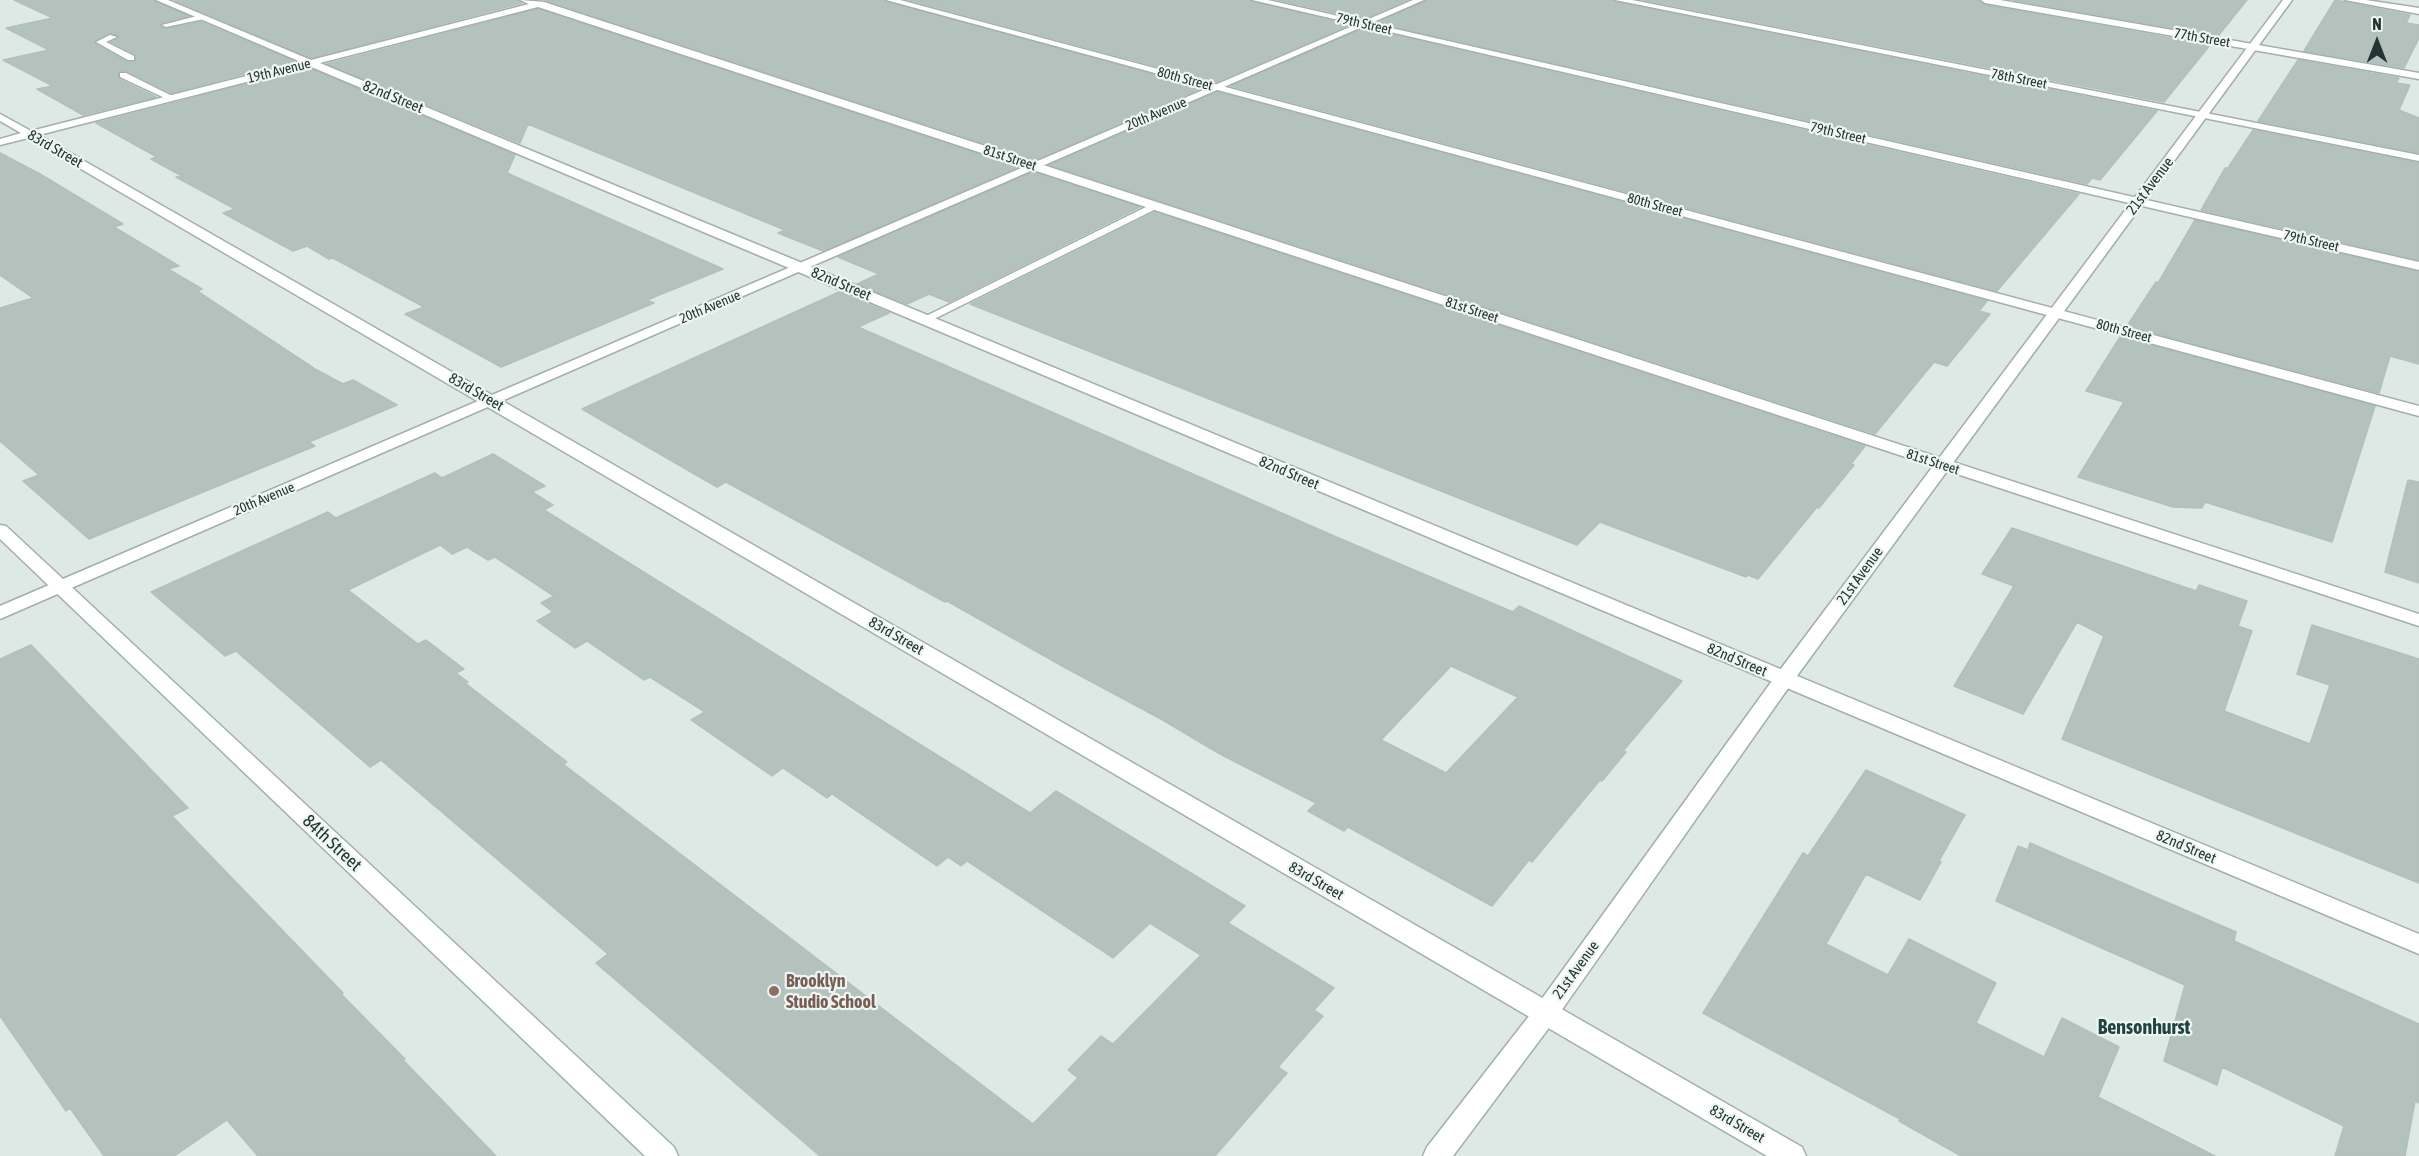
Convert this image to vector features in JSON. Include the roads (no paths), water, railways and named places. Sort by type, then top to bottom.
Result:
[{"type":"street","name":"82nd Street","points":[[160,0],[2419,944]]},
{"type":"street","name":"81st Street","points":[[524,0],[2419,620]]},
{"type":"street","name":"19th Avenue","points":[[0,142],[557,0]]},
{"type":"street","name":"80th Street","points":[[890,0],[2419,411]]},
{"type":"street","name":"79th Street","points":[[1256,0],[2419,266]]},
{"type":"street","name":"20th Avenue","points":[[0,614],[1420,0]]},
{"type":"street","name":"78th Street","points":[[1619,0],[2419,158]]},
{"type":"street","name":"77th Street","points":[[1985,0],[2419,76]]},
{"type":"street","name":"21st Avenue","points":[[1437,1156],[1545,1014],[1784,679],[1942,464],[2288,0]]},
{"type":"street","points":[[2349,0],[2419,11]]},
{"type":"street","name":"83rd Street","points":[[0,117],[1792,1156]]},
{"type":"street","name":"84th Street","points":[[0,530],[664,1156]]},
{"type":"lane","points":[[166,25],[201,17]]},
{"type":"lane","points":[[113,38],[100,42],[131,58]]},
{"type":"lane","points":[[123,75],[172,98]]},
{"type":"lane","points":[[924,320],[1154,206]]},
{"type":"place","name":"Brooklyn Studio School","points":[[774,991]]},
{"type":"district","name":"Bensonhurst","points":[[2144,1028]]}]
